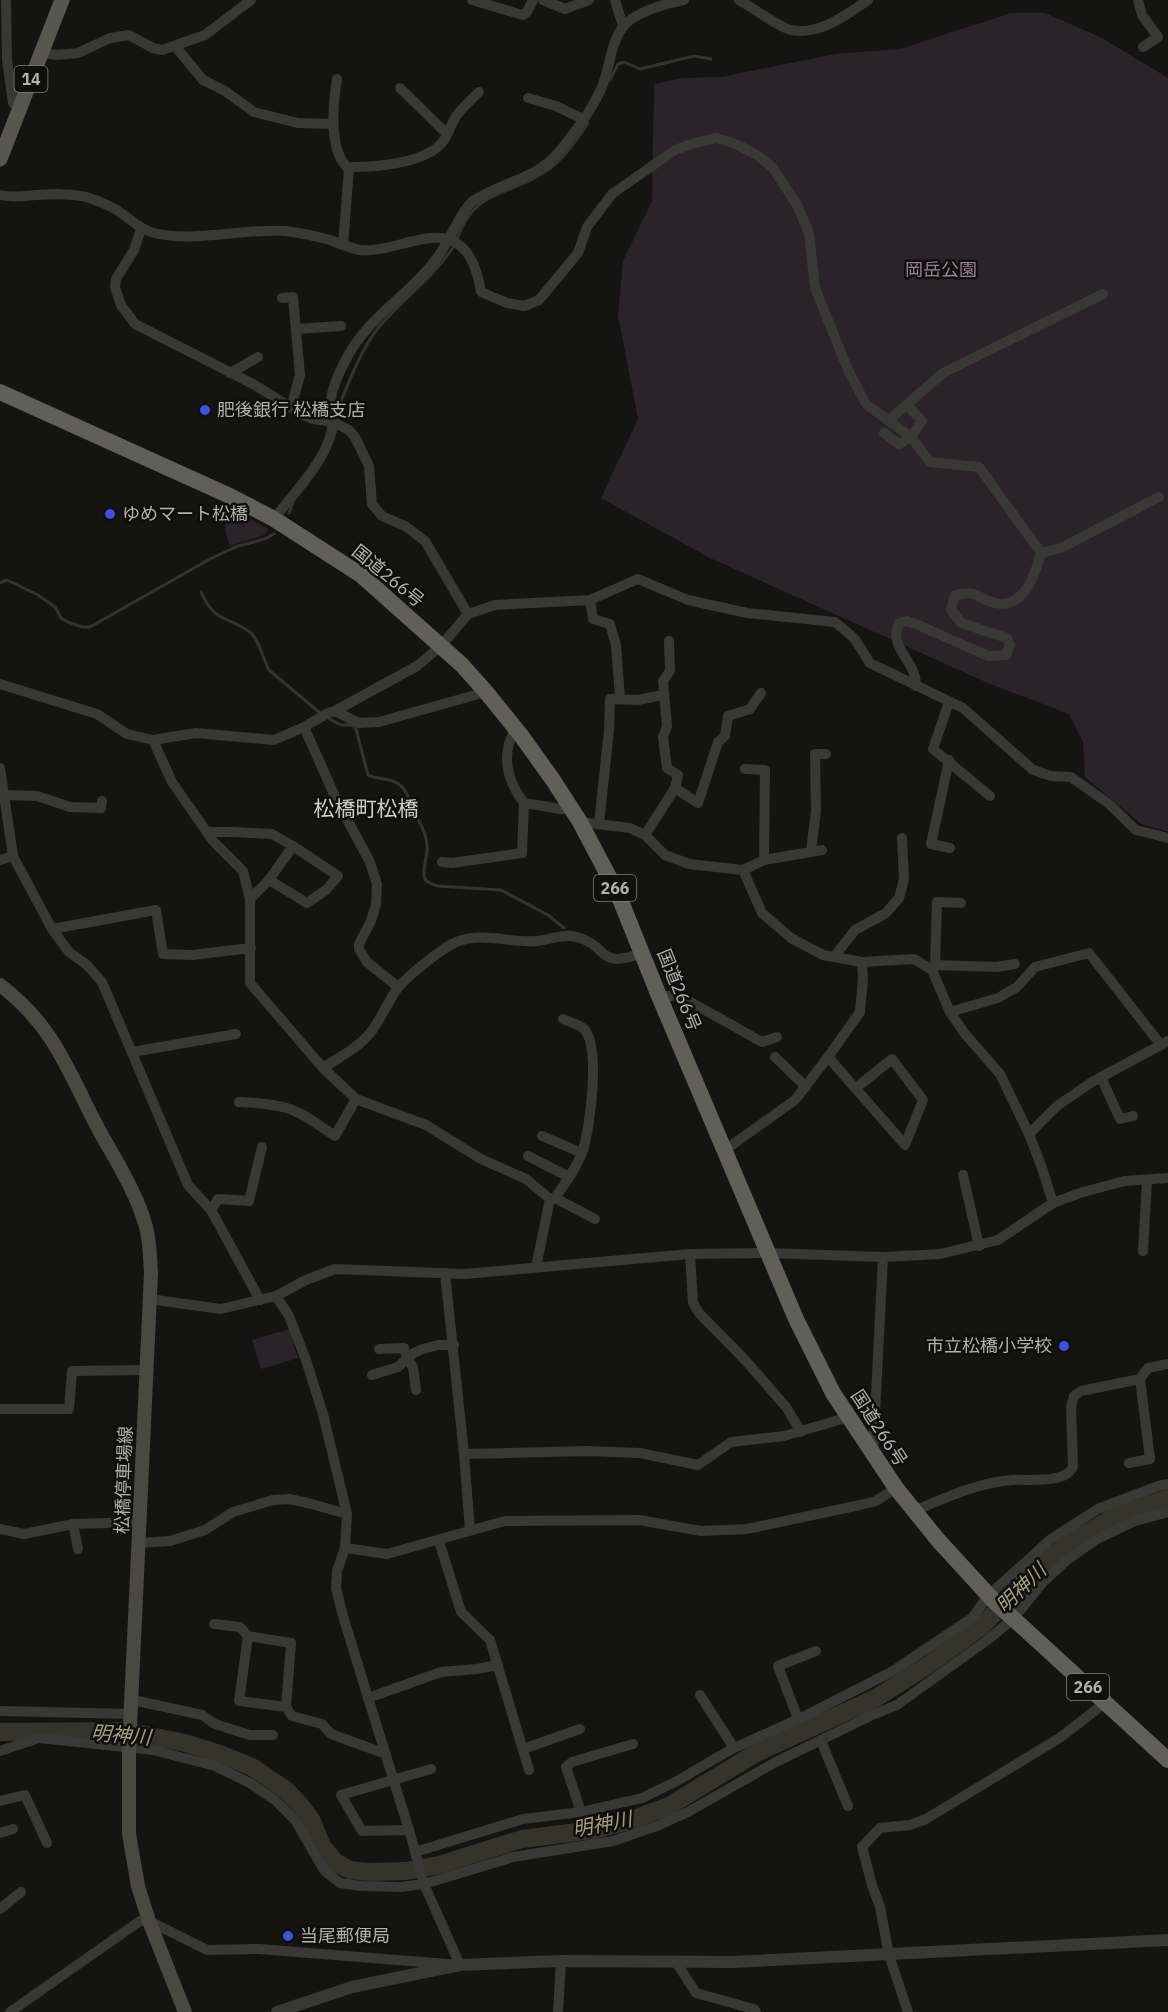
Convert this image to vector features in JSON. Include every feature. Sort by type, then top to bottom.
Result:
[{"type":"highway","name":"国道266号","points":[[0,392],[230,496],[274,519],[361,575],[441,646],[486,692],[516,729],[576,815],[618,894],[796,1319],[833,1393],[896,1488],[938,1540],[1010,1617],[1168,1760]]},
{"type":"main road","name":"14","points":[[0,159],[62,0]]},
{"type":"main road","name":"松橋停車場線","points":[[0,985],[34,1014],[54,1041],[141,1211],[147,1229],[150,1248],[149,1299],[130,1745],[130,1844],[138,1886],[149,1921],[186,2012]]},
{"type":"street","points":[[6,0],[4,60],[13,103]]},
{"type":"street","points":[[41,53],[67,55],[78,53],[110,38],[129,35],[157,49],[175,46],[205,35],[251,0]]},
{"type":"street","points":[[472,0],[522,15],[533,0]]},
{"type":"street","points":[[543,0],[565,9],[589,0]]},
{"type":"street","points":[[615,0],[623,26]]},
{"type":"street","points":[[274,519],[325,450],[333,422],[331,396],[355,344],[391,303],[424,274],[450,240],[463,213],[472,201],[532,174],[549,162],[583,118],[601,90],[614,46],[623,26],[661,5],[684,0]]},
{"type":"street","points":[[739,0],[785,28],[801,32],[822,28],[868,0]]},
{"type":"street","points":[[1138,0],[1142,15],[1158,37],[1143,47]]},
{"type":"street","points":[[175,46],[203,80],[225,91],[255,112],[298,123],[333,124]]},
{"type":"street","points":[[337,79],[333,124],[340,156],[343,164],[349,170],[343,245]]},
{"type":"street","points":[[400,88],[447,134]]},
{"type":"street","points":[[349,170],[352,167],[388,165],[407,161],[433,150],[444,142],[456,115],[479,92]]},
{"type":"street","points":[[528,98],[556,106],[583,118]]},
{"type":"street","points":[[0,195],[13,198],[45,194],[84,196],[117,210],[141,229],[170,235],[200,236],[252,231],[286,231],[373,251],[415,241],[436,238],[450,240],[459,245],[470,258],[478,274],[482,292],[507,303],[524,306],[539,300],[578,253],[587,227],[612,194],[675,150],[716,138],[736,144],[757,155],[773,168],[797,205],[809,233],[815,288],[848,370],[866,404],[911,437],[930,462],[979,467],[1041,554]]},
{"type":"street","points":[[141,229],[134,250],[116,279],[115,287],[121,305],[135,324],[253,384],[313,419],[333,422],[349,430],[363,453],[370,473],[372,504],[382,516],[405,526],[425,541],[468,614]]},
{"type":"street","points":[[889,420],[943,373],[1103,294]]},
{"type":"street","points":[[291,408],[300,380],[292,297]]},
{"type":"street","points":[[296,329],[341,326]]},
{"type":"street","points":[[230,373],[258,357]]},
{"type":"street","points":[[884,433],[899,444],[911,437],[922,421],[907,405]]},
{"type":"street","points":[[1041,554],[1061,548],[1159,497]]},
{"type":"street","points":[[916,686],[916,677],[911,664],[896,641],[896,630],[899,623],[907,621],[916,624],[988,656],[1006,655],[1010,645],[1007,638],[961,623],[951,609],[955,596],[970,591],[995,603],[1012,602],[1025,592],[1036,571],[1041,554]]},
{"type":"street","points":[[0,684],[97,714],[127,734],[153,740],[196,733],[274,740],[304,727],[417,666],[441,646],[468,614],[495,605],[590,600],[638,579],[688,600],[747,614],[835,622],[854,638],[870,663],[963,708],[1033,770],[1051,776],[1071,777],[1109,804],[1136,830],[1168,838]]},
{"type":"street","points":[[590,600],[594,619],[610,624],[616,645],[620,698]]},
{"type":"street","points":[[645,835],[675,788],[678,775],[667,768],[663,737],[667,726],[663,681],[670,671],[669,641]]},
{"type":"street","points":[[327,714],[359,723],[379,722],[486,692]]},
{"type":"street","points":[[675,788],[698,803],[718,742],[724,736],[728,716],[750,709],[761,693]]},
{"type":"street","points":[[599,824],[610,699],[638,700],[663,695]]},
{"type":"street","points":[[949,702],[933,749],[990,796]]},
{"type":"street","points":[[304,727],[337,801],[370,862],[377,884],[376,904],[359,949],[367,962],[398,987]]},
{"type":"street","points":[[442,862],[452,863],[522,853],[524,803],[514,790],[507,758],[507,746],[516,729]]},
{"type":"street","points":[[153,740],[172,782],[207,832],[243,871],[250,899],[250,983],[323,1068],[356,1099],[426,1125],[481,1159],[526,1179],[553,1199],[595,1219]]},
{"type":"street","points":[[803,753],[826,754]]},
{"type":"street","points":[[524,803],[561,809],[599,824],[630,828],[645,835],[665,855],[689,864],[743,870],[764,860],[817,851],[815,754]]},
{"type":"street","points":[[949,760],[931,844],[950,848]]},
{"type":"street","points":[[0,768],[13,856],[52,928],[69,952],[87,965],[102,982],[188,1185],[211,1210],[260,1300]]},
{"type":"street","points":[[745,769],[765,770],[764,860]]},
{"type":"street","points":[[5,795],[37,796],[70,807],[101,808],[102,801]]},
{"type":"street","points":[[207,832],[272,834],[338,876],[326,890],[307,903],[268,880]]},
{"type":"street","points":[[834,957],[855,930],[886,913],[899,898],[904,879],[902,838]]},
{"type":"street","points":[[250,899],[268,880],[293,846]]},
{"type":"street","points":[[0,860],[13,856]]},
{"type":"street","points":[[743,870],[762,913],[791,938],[823,955],[862,962],[914,959],[933,967],[996,967],[1016,964]]},
{"type":"street","points":[[961,903],[937,902],[933,967],[950,1012],[965,1034],[1000,1074],[1029,1134],[1053,1203]]},
{"type":"street","points":[[52,928],[156,910],[163,954],[192,955],[251,948]]},
{"type":"street","points":[[323,1068],[358,1046],[371,1032],[398,987],[454,943],[484,937],[538,941],[575,936],[587,941],[603,955],[615,960],[642,953]]},
{"type":"street","points":[[950,1012],[998,998],[1017,987],[1035,967],[1089,953],[1164,1043],[1101,1077],[1057,1106],[1029,1134]]},
{"type":"street","points":[[725,1150],[787,1106],[806,1087],[828,1057],[860,1012],[862,962]]},
{"type":"street","points":[[659,996],[680,996],[762,1042],[777,1037]]},
{"type":"street","points":[[536,1267],[553,1199],[569,1177],[582,1153],[588,1130],[593,1069],[590,1038],[583,1028],[563,1019]]},
{"type":"street","points":[[132,1052],[236,1034]]},
{"type":"street","points":[[775,1057],[806,1087]]},
{"type":"street","points":[[828,1057],[905,1145],[923,1100],[892,1059],[856,1088]]},
{"type":"street","points":[[1101,1077],[1120,1119],[1133,1116]]},
{"type":"street","points":[[239,1102],[270,1103],[287,1107],[302,1113],[334,1136],[356,1099]]},
{"type":"street","points":[[542,1136],[582,1153]]},
{"type":"street","points":[[211,1210],[218,1199],[249,1202],[262,1147]]},
{"type":"street","points":[[528,1156],[569,1177]]},
{"type":"street","points":[[963,1175],[979,1246]]},
{"type":"street","points":[[149,1299],[220,1310],[276,1296],[306,1280],[335,1269],[464,1274],[690,1254],[768,1253],[883,1257],[940,1254],[998,1240],[1053,1203],[1124,1181],[1168,1178]]},
{"type":"street","points":[[1143,1251],[1147,1180]]},
{"type":"street","points":[[690,1254],[693,1303],[699,1313],[746,1361],[786,1407],[801,1432]]},
{"type":"street","points":[[873,1454],[883,1257]]},
{"type":"street","points":[[445,1273],[454,1345],[470,1530]]},
{"type":"street","points":[[276,1296],[289,1316],[306,1360],[323,1414],[347,1514],[345,1548],[337,1571],[336,1589],[423,1883],[460,1965]]},
{"type":"street","points":[[372,1375],[398,1367],[412,1354],[423,1349],[438,1345],[454,1345]]},
{"type":"street","points":[[379,1349],[404,1348],[413,1367],[416,1390]]},
{"type":"street","points":[[914,1511],[976,1487],[1009,1480],[1063,1477],[1071,1472],[1073,1466],[1071,1407],[1074,1396],[1081,1391],[1140,1379],[1148,1368],[1168,1364]]},
{"type":"street","points":[[0,1409],[69,1409],[72,1371],[146,1370]]},
{"type":"street","points":[[1129,1463],[1150,1459],[1140,1379]]},
{"type":"street","points":[[464,1454],[587,1451],[640,1453],[698,1464],[731,1442],[801,1432],[849,1417]]},
{"type":"street","points":[[416,1856],[523,1819],[580,1812],[642,1798],[677,1781],[734,1748],[893,1671],[972,1618],[1051,1539],[1098,1509],[1168,1484]]},
{"type":"street","points":[[345,1548],[387,1554],[506,1521],[639,1520],[701,1532],[747,1529],[860,1506],[876,1501],[896,1488]]},
{"type":"street","points":[[139,1543],[170,1541],[205,1530],[233,1512],[273,1500],[289,1499],[347,1514]]},
{"type":"street","points":[[0,1751],[39,1738],[130,1745],[215,1766],[250,1783],[275,1800],[295,1821],[324,1870],[340,1882],[362,1886],[401,1887],[423,1883],[513,1857],[613,1841],[657,1826],[688,1812],[774,1762],[897,1705],[987,1641],[1067,1560],[1097,1539],[1135,1521],[1168,1512]]},
{"type":"street","points":[[0,1529],[24,1534],[73,1524],[140,1522]]},
{"type":"street","points":[[73,1524],[78,1550]]},
{"type":"street","points":[[439,1540],[461,1612],[490,1640],[529,1770]]},
{"type":"street","points":[[214,1624],[240,1627],[248,1636],[291,1643],[286,1707],[292,1716],[322,1724],[331,1734],[386,1754]]},
{"type":"street","points":[[248,1636],[239,1701],[286,1707]]},
{"type":"street","points":[[798,1719],[778,1666],[816,1652]]},
{"type":"street","points":[[368,1698],[441,1672],[498,1665]]},
{"type":"street","points":[[700,1695],[734,1748]]},
{"type":"street","points":[[133,1700],[202,1714],[215,1724],[250,1735],[273,1735]]},
{"type":"street","points":[[908,2012],[889,1955],[880,1907],[862,1847],[880,1828],[910,1825],[926,1819],[984,1786],[1061,1737],[1106,1702]]},
{"type":"street","points":[[0,1711],[131,1718]]},
{"type":"street","points":[[523,1749],[580,1729]]},
{"type":"street","points":[[821,1741],[848,1806]]},
{"type":"street","points":[[580,1812],[566,1767],[572,1762],[633,1744]]},
{"type":"street","points":[[409,1830],[362,1831],[341,1795],[431,1769]]},
{"type":"street","points":[[0,1801],[25,1795],[47,1843]]},
{"type":"street","points":[[0,1833],[13,1829]]},
{"type":"street","points":[[0,1909],[21,1892]]},
{"type":"street","points":[[10,2012],[140,1921],[149,1921],[207,1950],[259,1949],[460,1965],[561,1961],[732,1962],[1168,1940]]},
{"type":"street","points":[[558,2012],[561,1961]]},
{"type":"street","points":[[676,1962],[696,1993],[754,2009],[756,2012]]},
{"type":"street","points":[[280,2011],[352,1987],[460,1965]]},
{"type":"green space","name":"岡岳公園","points":[[1011,13],[1045,13],[1102,38],[1168,78],[1168,832],[1141,824],[1085,777],[1083,742],[1069,714],[990,684],[710,558],[601,498],[638,419],[618,315],[623,261],[652,201],[654,84],[682,78],[721,77],[835,54],[900,49]]},
{"type":"green space","points":[[234,510],[268,529],[264,535],[230,546],[226,523],[227,515],[231,516]]},
{"type":"green space","points":[[289,1329],[298,1358],[261,1369],[252,1340]]},
{"type":"waterway","points":[[610,80],[618,64],[624,62],[640,69],[694,56],[711,59]]},
{"type":"waterway","points":[[457,239],[464,223],[482,202],[531,180],[552,167],[569,150],[588,123]]},
{"type":"waterway","points":[[336,414],[354,369],[372,336],[428,278],[454,246]]},
{"type":"waterway","points":[[289,513],[293,503]]},
{"type":"waterway","points":[[0,583],[7,580],[38,595],[55,607],[61,618],[82,627],[90,627],[210,559],[238,546],[265,539],[274,534]]},
{"type":"waterway","points":[[201,592],[216,614],[253,635],[269,670],[320,713]]},
{"type":"waterway","points":[[326,717],[341,725],[352,725],[356,729],[368,775],[394,781],[406,793],[424,830],[427,845],[424,872],[427,882],[437,886],[501,890],[548,915],[564,928]]},
{"type":"waterway","name":"明神川","points":[[0,1732],[125,1731],[185,1743],[252,1767],[286,1790],[312,1821],[322,1846],[335,1862],[350,1870],[406,1871],[439,1865],[522,1839],[593,1830],[629,1821],[669,1806],[756,1753],[876,1698],[928,1665],[982,1626],[1040,1566],[1069,1543],[1114,1517],[1168,1498]]},
{"type":"place","name":"肥後銀行 松橋支店","points":[[205,410]]},
{"type":"place","name":"ゆめマート松橋","points":[[110,514]]},
{"type":"place","name":"市立松橋小学校","points":[[1064,1346]]},
{"type":"place","name":"当尾郵便局","points":[[288,1936]]},
{"type":"district","name":"松橋町松橋","points":[[366,809]]}]
